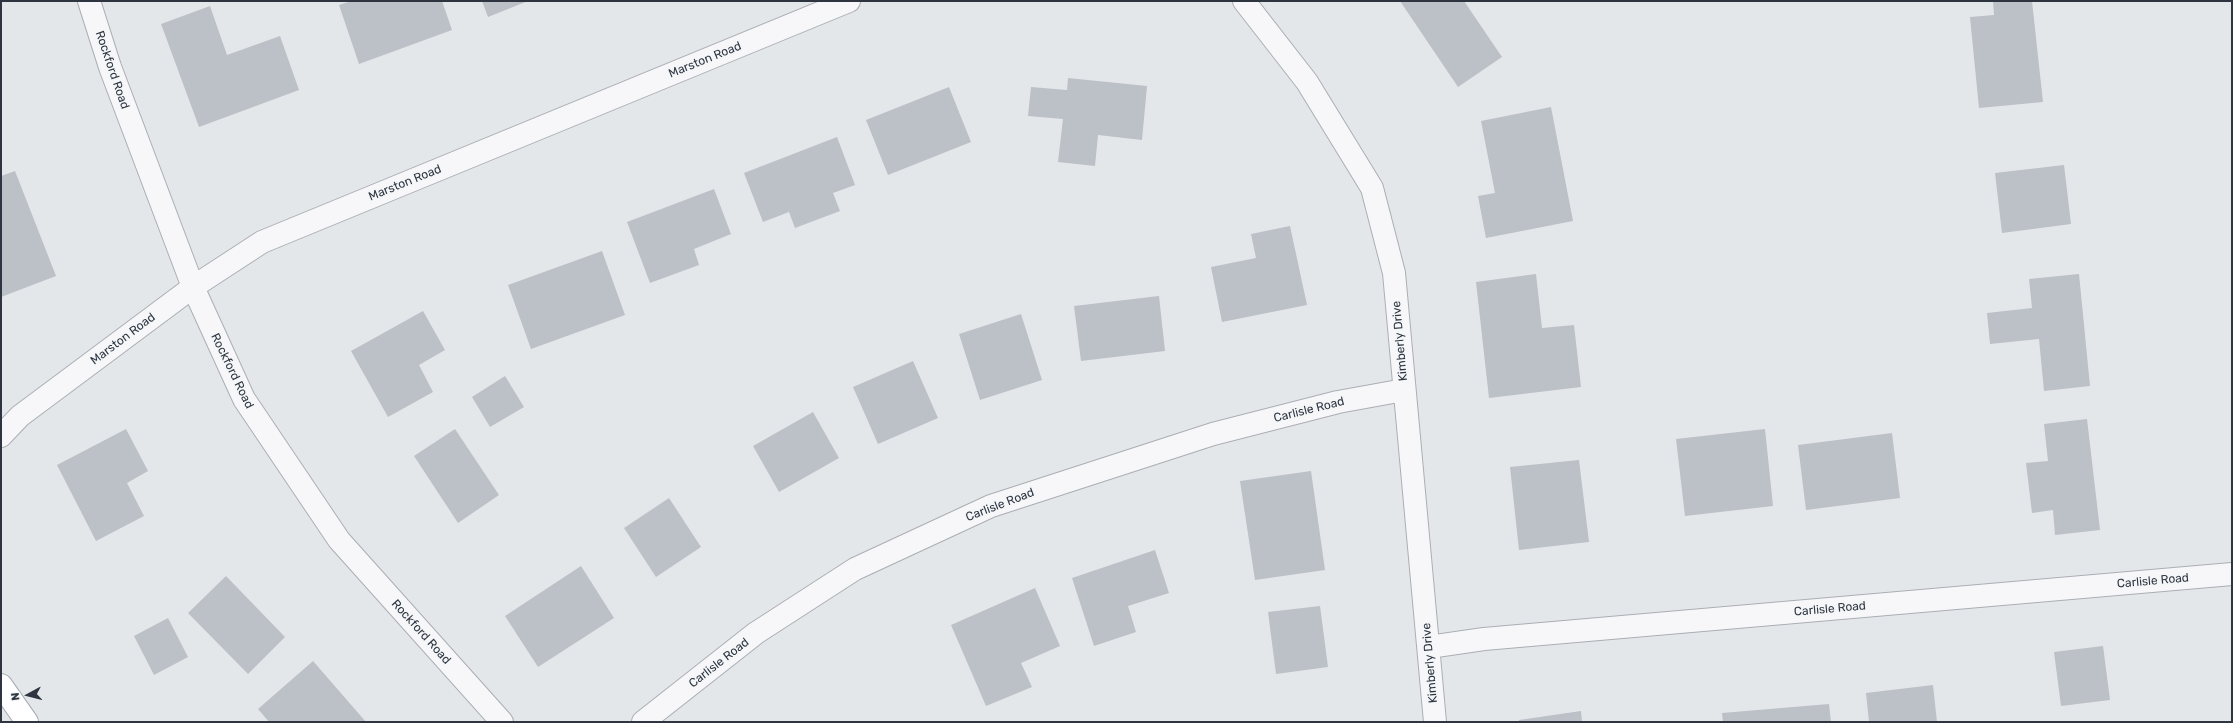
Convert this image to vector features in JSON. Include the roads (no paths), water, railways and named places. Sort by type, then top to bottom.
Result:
[{"type":"main road","points":[[1,685],[27,722]]},
{"type":"street","name":"Rockford Road","points":[[90,1],[110,67],[193,287],[244,399],[339,540],[502,722]]},
{"type":"street","name":"Marston Road","points":[[1,436],[20,416],[193,287],[262,242],[849,1]]},
{"type":"street","name":"Kimberly Drive","points":[[1244,1],[1306,82],[1372,188],[1394,273],[1404,390],[1430,648],[1435,722]]},
{"type":"street","name":"Carlisle Road","points":[[643,722],[756,633],[855,569],[991,506],[1213,434],[1338,402],[1404,390]]},
{"type":"street","name":"Carlisle Road","points":[[1430,648],[1484,639],[2232,574]]}]
